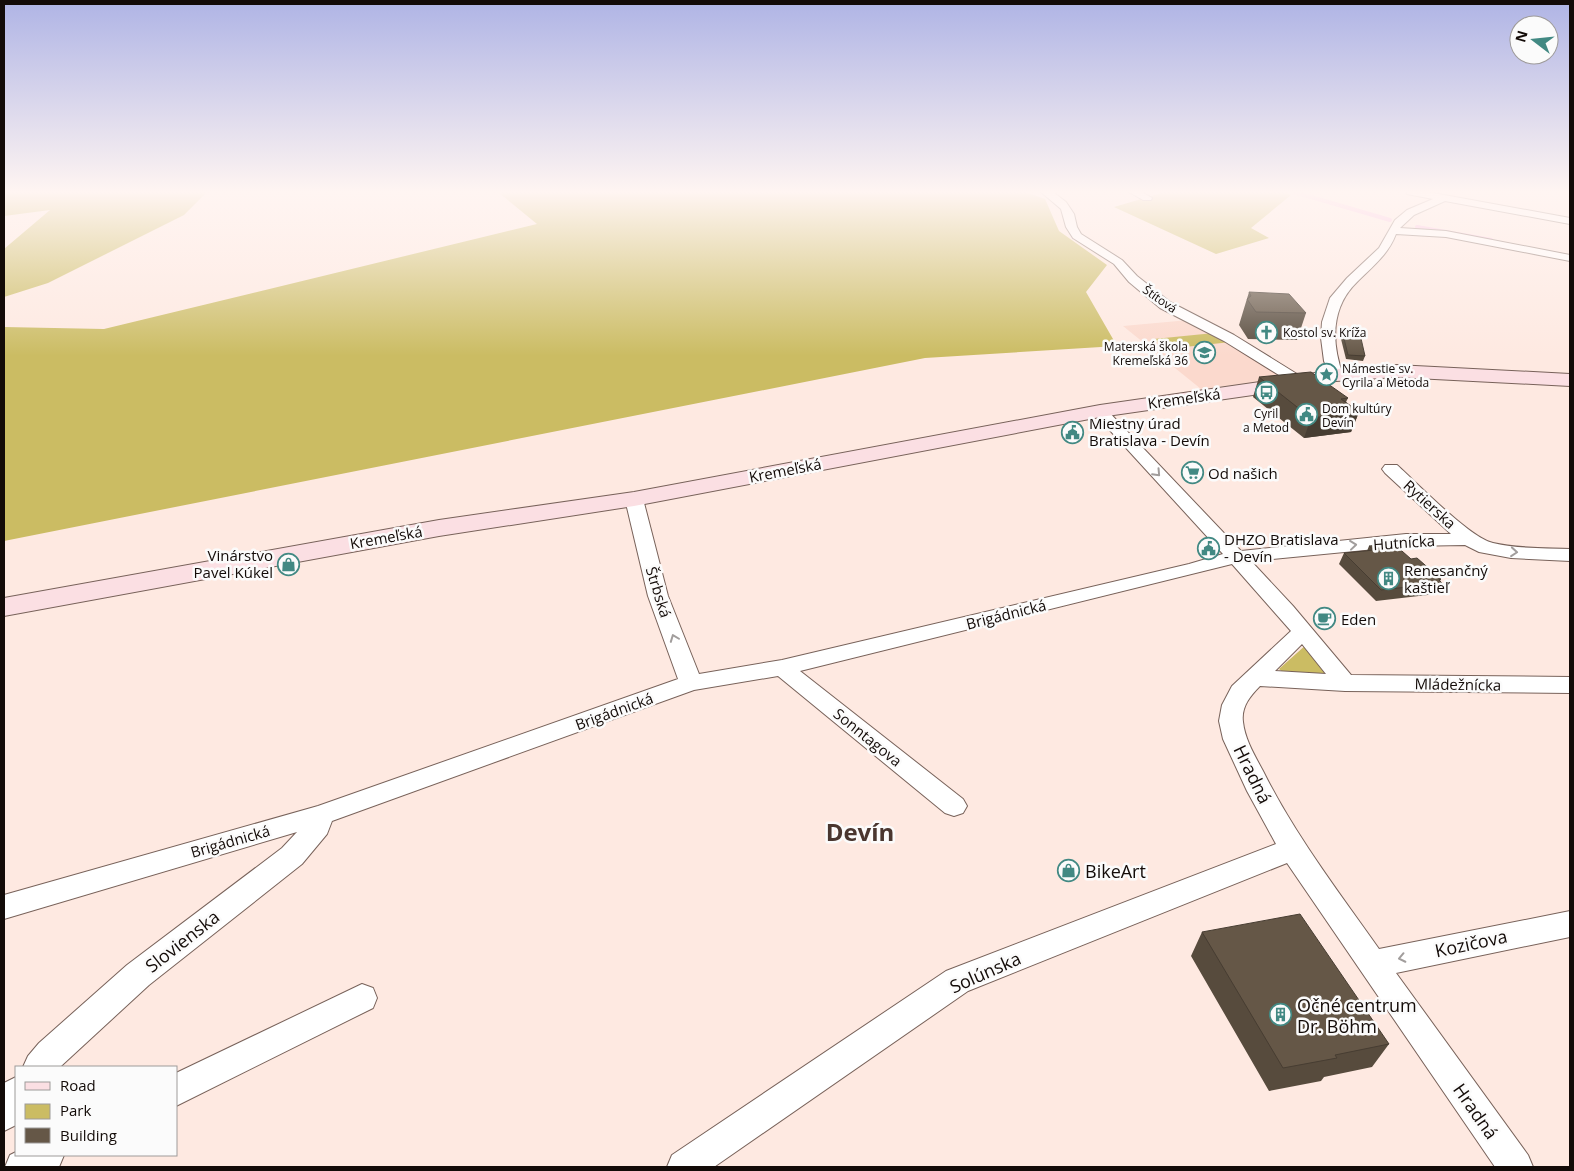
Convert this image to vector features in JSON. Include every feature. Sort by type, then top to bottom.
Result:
[{"type":"street","name":"Štítová","points":[[1094,247],[1118,262],[1133,279],[1160,302],[1229,338],[1300,382]]},
{"type":"street","points":[[1336,375],[1329,358],[1328,322],[1332,305],[1345,287],[1386,247]]},
{"type":"street","points":[[1511,247],[1570,258]]},
{"type":"street","name":"Kremeľská","points":[[4,606],[439,528],[634,499],[1100,411],[1336,375],[1396,371],[1570,380]]},
{"type":"street","points":[[1100,411],[1286,611],[1345,683]]},
{"type":"street","name":"Rytierska","points":[[1391,469],[1468,539]]},
{"type":"street","name":"Štrbská","points":[[634,499],[658,596],[691,683]]},
{"type":"street","name":"Hutnícka","points":[[1235,557],[1406,540],[1468,539],[1486,548],[1511,552],[1570,555]]},
{"type":"street","name":"Brigádnická","points":[[4,907],[321,815],[691,683],[782,668],[1184,572],[1235,557]]},
{"type":"street","name":"Hradná","points":[[1302,631],[1291,645],[1240,692],[1234,705],[1231,721],[1235,739],[1292,850],[1516,1167]]},
{"type":"street","name":"Sonntagova","points":[[782,668],[954,806]]},
{"type":"street","name":"Mládežnícka","points":[[1253,678],[1345,683],[1570,685]]},
{"type":"street","name":"Slovienska","points":[[40,1066],[50,1054],[138,975],[292,856],[306,843],[318,827],[321,815]]},
{"type":"street","name":"Solúnska","points":[[684,1167],[957,981],[1292,850]]},
{"type":"street","name":"Kozičova","points":[[1372,964],[1570,924]]},
{"type":"street","points":[[178,1089],[362,998]]},
{"type":"street","points":[[4,1114],[15,1096]]},
{"type":"street","points":[[22,1167],[45,1156]]},
{"type":"shaded area","name":"Materská škola Kremeľská 36","points":[[1189,320],[1282,374],[1279,380],[1201,389],[1123,326]]},
{"type":"green space","points":[[7,247],[121,247],[48,283],[4,297],[4,249]]},
{"type":"green space","points":[[444,247],[1081,247],[1107,265],[1086,292],[1117,346],[925,358],[4,541],[4,327],[104,329]]},
{"type":"green space","points":[[1200,247],[1240,247],[1216,254]]},
{"type":"green space","points":[[1214,333],[1231,342],[1166,349],[1154,339]]},
{"type":"green space","points":[[1307,644],[1337,678],[1286,675],[1279,669]]},
{"type":"building","points":[[1249,292],[1289,294],[1306,313],[1256,312],[1247,299],[1251,296]]},
{"type":"building","points":[[1342,330],[1360,334],[1365,356],[1348,355]]},
{"type":"building","points":[[1311,372],[1348,398],[1341,399],[1359,412],[1311,418],[1259,377]]},
{"type":"building","points":[[1394,544],[1411,559],[1417,558],[1441,579],[1439,580],[1442,583],[1381,590],[1344,553],[1374,550],[1369,546]]},
{"type":"building","name":"Očné centrum Dr. Böhm","points":[[1300,914],[1389,1044],[1335,1055],[1337,1058],[1283,1068],[1202,932]]},
{"type":"place","name":"Kostol sv. Kríža","points":[[1267,332]]},
{"type":"place","name":"Materská škola Kremeľská 36","points":[[1204,353]]},
{"type":"place","name":"Námestie sv. Cyrila a Metoda","points":[[1326,375]]},
{"type":"place","name":"Cyril a Metod","points":[[1266,392]]},
{"type":"place","name":"Dom kultúry Devín","points":[[1306,415]]},
{"type":"place","name":"Miestny úrad Bratislava - Devín","points":[[1073,432]]},
{"type":"place","name":"Od našich","points":[[1192,473]]},
{"type":"place","name":"DHZO Bratislava - Devín","points":[[1208,548]]},
{"type":"place","name":"Vinárstvo Pavel Kúkel","points":[[289,564]]},
{"type":"place","name":"Renesančný kaštieľ","points":[[1388,579]]},
{"type":"place","name":"Eden","points":[[1325,619]]},
{"type":"place","name":"BikeArt","points":[[1069,871]]},
{"type":"place","name":"Očné centrum Dr. Böhm","points":[[1281,1015]]},
{"type":"district","name":"Devín","points":[[860,831]]}]
